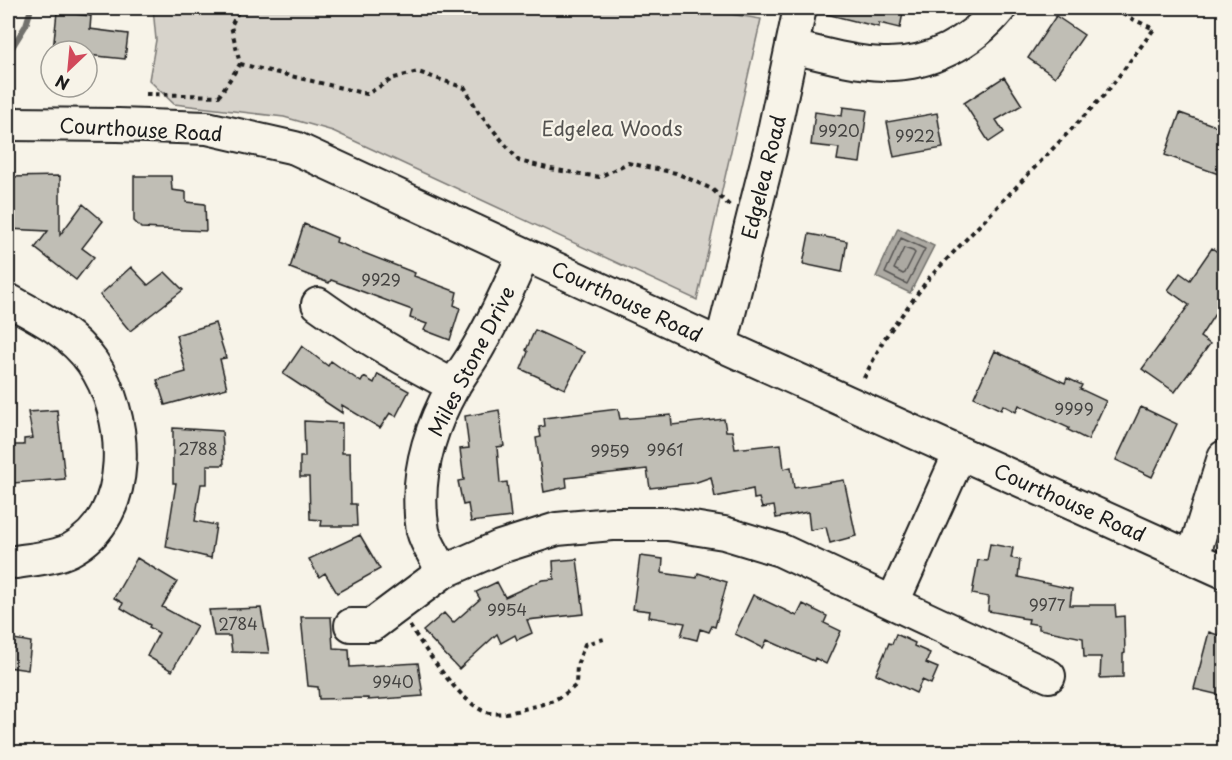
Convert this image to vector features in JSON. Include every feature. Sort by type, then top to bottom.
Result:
[{"type":"street","name":"Edgelea Road","points":[[721,345],[770,150],[800,8]]},
{"type":"street","points":[[792,47],[862,63],[886,64],[915,61],[946,51],[966,40],[1000,8]]},
{"type":"street","name":"Courthouse Road","points":[[8,124],[207,128],[295,148],[721,345],[1224,573]]},
{"type":"street","name":"Miles Stone Drive","points":[[443,572],[424,532],[420,495],[423,466],[433,428],[454,386],[500,309],[524,254]]},
{"type":"street","points":[[8,300],[52,324],[69,337],[91,360],[111,396],[117,415],[120,440],[119,469],[114,494],[103,519],[92,534],[71,550],[52,556],[16,562]]},
{"type":"street","points":[[318,304],[390,352],[454,386]]},
{"type":"street","points":[[893,602],[960,453]]},
{"type":"street","points":[[1193,558],[1224,457]]},
{"type":"street","points":[[351,626],[372,626],[443,572],[500,547],[557,529],[612,524],[668,525],[724,533],[780,550],[1049,676]]},
{"type":"path","points":[[146,94],[219,96],[240,64],[231,26],[240,8]]},
{"type":"path","points":[[864,378],[884,339],[929,278],[1107,92],[1154,29],[1109,8]]},
{"type":"path","points":[[240,64],[367,94],[394,78],[418,72],[465,88],[479,113],[519,161],[599,177],[628,163],[676,173],[712,189],[730,206]]},
{"type":"path","points":[[408,622],[425,650],[456,688],[472,706],[488,713],[510,713],[564,696],[576,685],[577,665],[585,644],[604,639]]},
{"type":"green space","name":"Edgelea Woods","points":[[153,8],[693,8],[761,19],[697,300],[333,131],[284,117],[174,104],[149,80],[156,40]]},
{"type":"water","points":[[898,228],[934,246],[910,293],[876,277]]},
{"type":"building","points":[[826,8],[904,8],[900,28],[879,23],[879,27],[826,14]]},
{"type":"building","points":[[57,12],[91,16],[90,29],[128,34],[125,59],[99,56],[99,39],[54,39]]},
{"type":"building","points":[[1056,16],[1084,35],[1055,77],[1028,58]]},
{"type":"building","points":[[1004,77],[1022,105],[996,120],[1004,132],[989,142],[964,103]]},
{"type":"building","points":[[843,107],[867,110],[860,163],[837,160],[839,148],[811,145],[815,112],[842,116]]},
{"type":"building","points":[[937,113],[943,148],[894,157],[887,122]]},
{"type":"building","points":[[1180,113],[1224,129],[1224,176],[1165,155]]},
{"type":"building","points":[[60,176],[60,235],[83,204],[103,221],[82,248],[94,257],[76,280],[35,248],[48,231],[8,229],[8,177]]},
{"type":"building","points":[[134,176],[171,176],[172,190],[186,192],[186,202],[205,204],[206,231],[141,228],[134,221]]},
{"type":"building","points":[[304,224],[337,238],[336,242],[457,292],[454,305],[460,308],[450,340],[424,330],[427,324],[410,318],[412,310],[331,280],[329,283],[290,268]]},
{"type":"building","points":[[809,234],[847,241],[842,272],[803,264]]},
{"type":"building","points":[[1212,248],[1224,257],[1224,300],[1200,337],[1210,344],[1175,392],[1142,369],[1189,305],[1168,290],[1180,273],[1190,280]]},
{"type":"building","points":[[131,267],[148,285],[165,272],[183,290],[130,331],[100,295]]},
{"type":"building","points":[[215,323],[226,358],[220,359],[227,388],[165,405],[157,380],[186,372],[176,335]]},
{"type":"building","points":[[535,330],[584,352],[565,389],[521,369]]},
{"type":"building","points":[[302,346],[328,366],[331,361],[361,382],[364,377],[374,383],[378,374],[409,391],[396,416],[390,413],[380,428],[342,405],[342,413],[283,374]]},
{"type":"building","points":[[995,351],[1065,383],[1067,378],[1082,385],[1080,389],[1106,401],[1088,440],[1068,430],[1069,428],[1019,405],[1016,412],[1003,405],[1001,410],[974,397]]},
{"type":"building","points":[[1141,407],[1177,424],[1152,477],[1116,460]]},
{"type":"building","points":[[618,409],[620,419],[671,415],[672,425],[724,419],[726,431],[732,431],[735,449],[781,444],[784,469],[791,467],[794,488],[844,480],[856,536],[830,543],[826,527],[810,530],[808,512],[776,518],[774,506],[762,508],[759,498],[754,499],[753,489],[715,497],[711,477],[694,483],[650,488],[647,469],[566,478],[567,487],[544,492],[536,438],[541,437],[539,427],[545,426],[544,418]]},
{"type":"building","points":[[57,410],[65,479],[13,483],[8,445],[24,445],[24,439],[33,438],[28,412]]},
{"type":"building","points":[[499,410],[504,446],[497,447],[500,483],[507,482],[511,517],[471,522],[468,504],[463,505],[458,481],[464,480],[460,449],[469,448],[465,416]]},
{"type":"building","points":[[304,421],[342,423],[342,453],[350,453],[351,504],[356,504],[357,526],[321,526],[322,520],[310,519],[309,477],[300,477],[300,457],[305,457]]},
{"type":"building","points":[[173,428],[222,431],[224,465],[207,465],[207,484],[201,484],[195,521],[216,525],[211,558],[166,547],[176,483],[173,483]]},
{"type":"building","points":[[360,535],[380,569],[337,593],[325,573],[319,577],[309,559]]},
{"type":"building","points":[[990,544],[1013,548],[1011,558],[1020,560],[1018,577],[1072,589],[1070,605],[1115,605],[1116,617],[1124,616],[1123,677],[1100,678],[1101,657],[1084,657],[1083,638],[1039,629],[1039,625],[1028,623],[1029,619],[988,611],[989,597],[972,594],[978,560],[987,561]]},
{"type":"building","points":[[640,556],[663,559],[662,573],[697,578],[698,573],[727,582],[715,627],[712,626],[709,632],[700,629],[697,640],[681,636],[685,623],[649,617],[650,611],[633,609]]},
{"type":"building","points":[[137,558],[177,582],[162,607],[197,626],[172,671],[147,656],[159,633],[121,608],[123,603],[114,598]]},
{"type":"building","points":[[577,559],[584,614],[527,620],[532,633],[517,640],[515,635],[501,643],[497,634],[459,669],[423,631],[444,613],[453,623],[480,599],[476,592],[497,582],[505,597],[542,580],[554,579],[553,561]]},
{"type":"building","points":[[753,595],[797,616],[803,604],[827,616],[824,623],[841,631],[826,664],[767,640],[763,648],[735,634]]},
{"type":"building","points":[[261,608],[269,653],[232,652],[230,636],[214,636],[209,610]]},
{"type":"building","points":[[301,617],[331,617],[333,648],[349,649],[350,667],[418,663],[423,696],[368,700],[368,698],[319,699],[318,687],[308,686]]},
{"type":"building","points":[[1209,632],[1224,637],[1224,696],[1194,689]]},
{"type":"building","points":[[896,634],[930,653],[926,663],[938,668],[931,684],[922,680],[916,693],[876,674],[889,643],[892,644]]},
{"type":"building","points":[[8,638],[31,642],[28,670],[8,667]]},
{"type":"waterway","points":[[8,54],[26,25],[30,12]]}]
